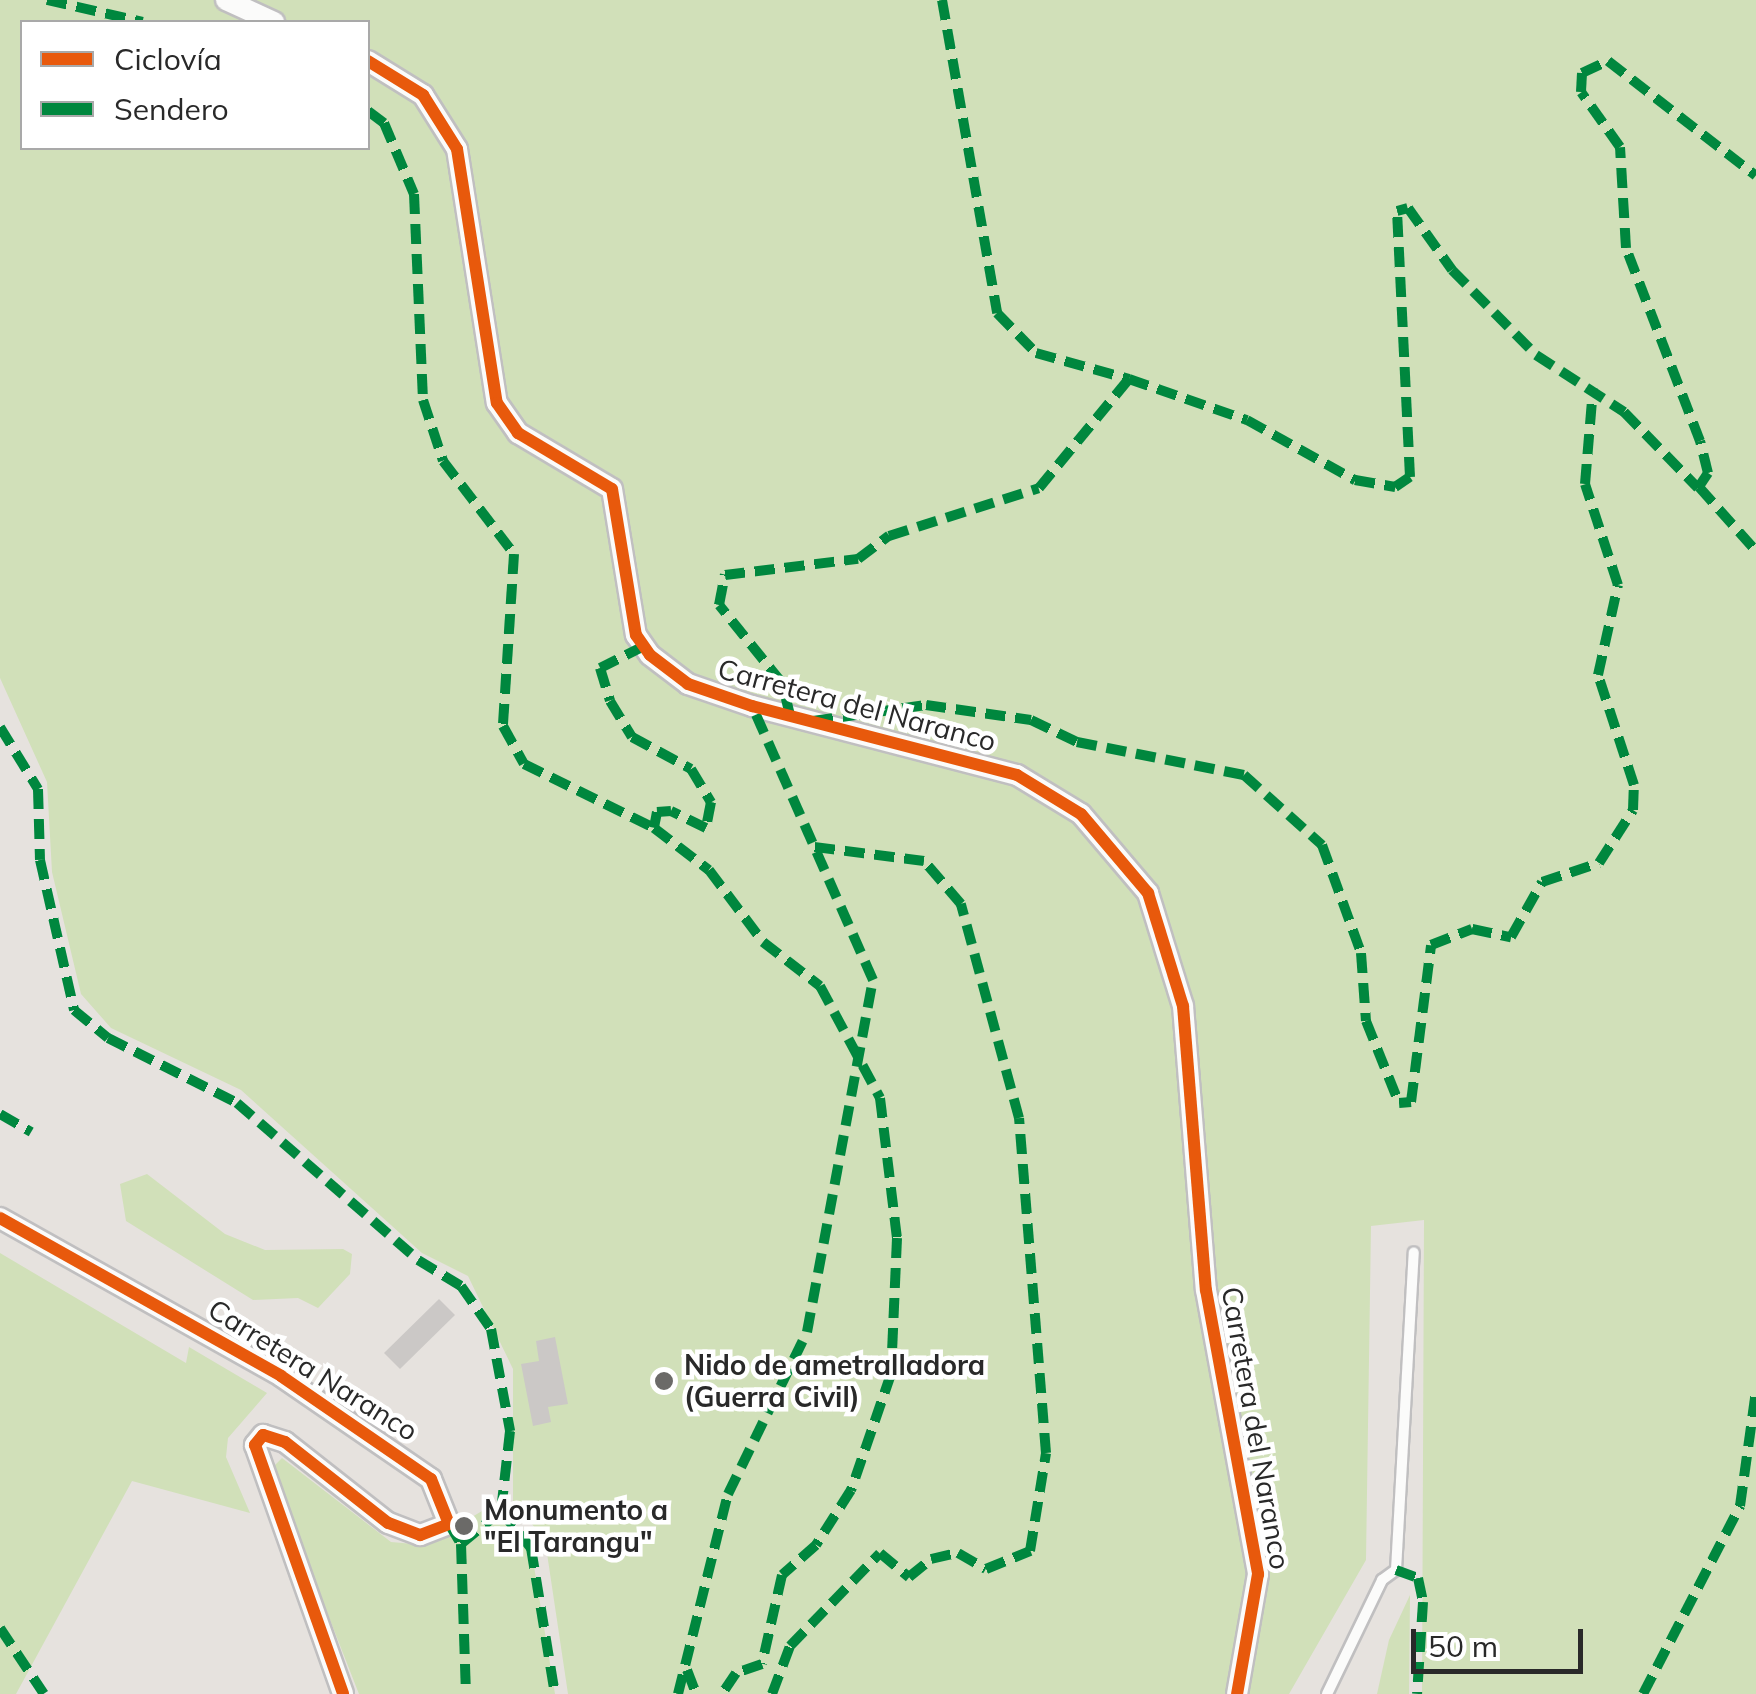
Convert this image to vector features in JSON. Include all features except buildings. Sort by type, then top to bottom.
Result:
[{"type":"street","points":[[226,0],[270,20]]},
{"type":"street","name":"Carretera del Naranco","points":[[370,62],[423,94],[457,149],[497,403],[518,433],[612,488],[636,636],[650,655],[688,684],[752,706],[1017,775],[1080,814],[1148,893],[1182,1006],[1206,1290],[1258,1574],[1237,1694]]},
{"type":"street","name":"Carretera Naranco","points":[[0,1218],[281,1376],[431,1480],[449,1524],[420,1535],[388,1523],[286,1442],[263,1435],[255,1444],[343,1694]]},
{"type":"lane","points":[[1327,1694],[1400,1554],[1414,1253]]},
{"type":"green space","points":[[0,0],[1756,0],[1756,1694],[1422,1694],[1424,1220],[1371,1226],[1366,1560],[1289,1694],[568,1694],[545,1540],[513,1501],[513,1369],[468,1276],[422,1253],[241,1090],[111,1028],[81,994],[52,872],[47,782],[0,678]]},
{"type":"green space","points":[[147,1174],[225,1234],[265,1250],[343,1249],[352,1254],[350,1274],[318,1308],[298,1298],[253,1300],[126,1221],[120,1184]]},
{"type":"green space","points":[[0,1253],[186,1363],[189,1347],[267,1393],[228,1438],[226,1457],[250,1513],[132,1481],[16,1694],[0,1694]]},
{"type":"green space","points":[[282,1458],[391,1542],[425,1545],[482,1511],[501,1511],[531,1548],[555,1694],[359,1694],[271,1469]]},
{"type":"green space","points":[[1410,1595],[1409,1694],[1377,1694],[1389,1640]]},
{"type":"marked path","points":[[47,0],[134,20]]},
{"type":"marked path","points":[[942,0],[997,313],[1036,353],[1129,379]]},
{"type":"marked path","points":[[790,715],[782,683],[719,605],[725,575],[858,559],[889,536],[1039,488],[1129,379],[1247,420],[1355,480],[1395,487],[1410,477],[1397,211],[1408,208],[1452,270],[1536,355],[1624,412],[1698,488],[1708,473],[1700,441],[1626,248],[1620,147],[1581,92],[1582,73],[1608,61],[1756,176]]},
{"type":"marked path","points":[[370,112],[384,123],[414,194],[423,400],[443,461],[514,554],[503,726],[524,764],[654,828],[709,870],[763,942],[820,986],[880,1098],[897,1238],[891,1374],[851,1490],[816,1545],[782,1575],[762,1664],[736,1673],[722,1694]]},
{"type":"marked path","points":[[813,721],[926,705],[1031,720],[1077,742],[1244,775],[1322,845],[1361,953],[1366,1021],[1399,1103],[1411,1102],[1431,945],[1472,929],[1511,937],[1542,882],[1599,863],[1633,810],[1634,785],[1598,675],[1618,585],[1585,484],[1593,388]]},
{"type":"marked path","points":[[1699,487],[1756,551]]},
{"type":"marked path","points":[[644,646],[600,668],[610,701],[632,737],[691,769],[711,802],[706,828],[671,811],[657,812],[654,828]]},
{"type":"marked path","points":[[678,1694],[728,1494],[807,1332],[873,980],[752,706]]},
{"type":"marked path","points":[[0,727],[38,789],[40,860],[74,1010],[108,1038],[237,1103],[418,1260],[461,1286],[491,1329],[510,1431],[501,1511],[531,1548],[555,1694]]},
{"type":"marked path","points":[[772,1694],[790,1646],[880,1553],[909,1577],[931,1559],[958,1553],[986,1569],[1030,1551],[1046,1453],[1019,1118],[961,904],[924,861],[814,847]]},
{"type":"marked path","points":[[0,1114],[31,1132]]},
{"type":"marked path","points":[[1643,1694],[1740,1506],[1756,1391]]},
{"type":"marked path","points":[[461,1544],[501,1511]]},
{"type":"marked path","points":[[449,1524],[461,1544],[466,1694]]},
{"type":"marked path","points":[[1396,1570],[1418,1578],[1423,1602],[1417,1694]]},
{"type":"marked path","points":[[0,1628],[44,1694]]},
{"type":"marked path","points":[[687,1670],[696,1694]]},
{"type":"cycle path","points":[[370,62],[423,95],[457,149],[497,403],[518,433],[612,489],[636,635],[650,655],[688,684],[752,706],[1017,775],[1081,814],[1148,893],[1183,1006],[1206,1290],[1258,1574],[1237,1694]]},
{"type":"cycle path","points":[[0,1218],[281,1376],[431,1479],[449,1524],[420,1535],[388,1523],[285,1442],[263,1435],[255,1445],[343,1694]]},
{"type":"place","name":"Nido de ametralladora (Guerra Civil)","points":[[664,1381]]},
{"type":"place","name":"Monumento a \"El Tarangu\"","points":[[464,1526]]}]
